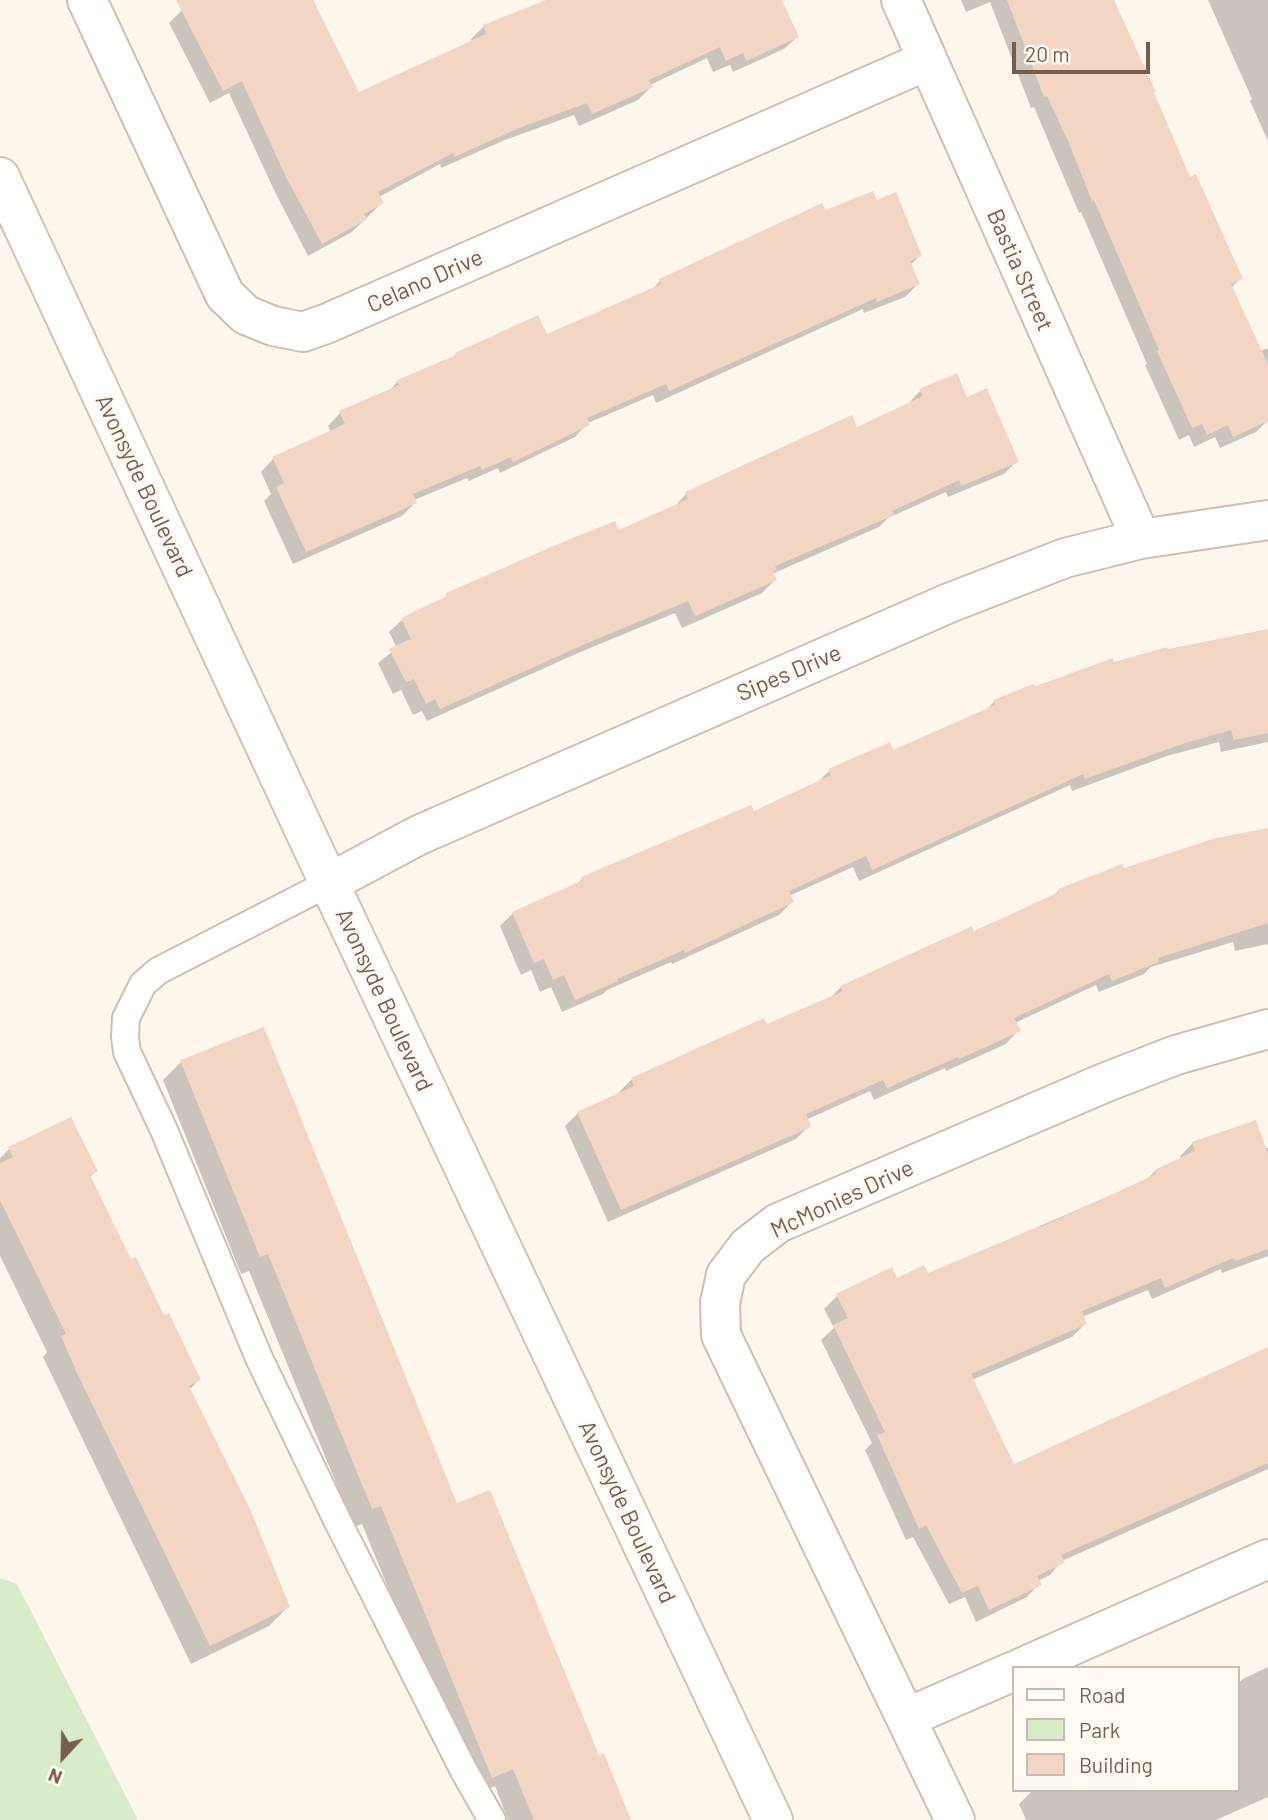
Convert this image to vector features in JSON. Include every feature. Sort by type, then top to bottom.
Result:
[{"type":"street","name":"Celano Drive","points":[[86,0],[225,295],[246,315],[274,326],[303,332],[341,318],[926,61]]},
{"type":"street","name":"Bastia Street","points":[[901,0],[1140,539]]},
{"type":"street","name":"Avonsyde Boulevard","points":[[0,177],[329,883],[774,1820]]},
{"type":"street","name":"Sipes Drive","points":[[329,883],[419,835],[949,603],[1065,558],[1140,539],[1268,520]]},
{"type":"street","name":"McMonies Drive","points":[[955,1820],[722,1335],[720,1303],[726,1275],[748,1246],[778,1223],[1104,1083],[1176,1055],[1268,1029]]},
{"type":"street","points":[[1026,1666],[1268,1559]]},
{"type":"street","points":[[906,1718],[1012,1672]]},
{"type":"lane","points":[[329,883],[158,971],[143,984],[126,1018],[127,1052],[163,1128],[259,1358],[337,1520],[464,1771],[492,1820]]},
{"type":"green space","points":[[0,1578],[17,1584],[138,1820],[0,1820]]},
{"type":"building","points":[[176,0],[313,0],[359,92],[486,34],[483,25],[546,0],[782,0],[799,37],[746,61],[743,53],[726,61],[720,47],[649,80],[653,87],[592,114],[587,103],[519,128],[454,157],[453,153],[378,192],[384,203],[364,214],[367,219],[322,244],[286,177],[242,81],[223,91]]},
{"type":"building","points":[[1007,0],[1114,0],[1156,92],[1190,177],[1196,174],[1243,279],[1231,284],[1268,364],[1268,421],[1233,437],[1228,425],[1207,435],[1202,424],[1192,428],[1069,143],[1047,96],[1044,97]]},
{"type":"building","points":[[873,191],[877,200],[896,192],[922,256],[910,261],[920,284],[877,302],[876,298],[669,391],[666,384],[587,418],[590,425],[513,462],[511,457],[482,470],[480,466],[413,494],[417,503],[306,552],[276,487],[284,483],[272,457],[345,424],[339,411],[399,385],[397,380],[538,315],[547,334],[661,284],[659,279],[822,203],[825,210]]},
{"type":"building","points":[[957,373],[967,397],[987,388],[1019,462],[961,486],[959,480],[892,511],[894,515],[775,566],[777,570],[773,572],[777,580],[695,616],[688,601],[440,709],[435,699],[426,704],[414,679],[406,682],[389,649],[411,639],[401,618],[447,596],[446,593],[558,544],[615,521],[619,530],[688,499],[685,492],[852,415],[857,427],[923,396],[919,389]]},
{"type":"building","points":[[1268,629],[1268,733],[1234,740],[1231,730],[1182,744],[1085,779],[1083,774],[872,870],[866,856],[789,891],[794,902],[575,1000],[564,975],[553,980],[544,959],[534,963],[512,912],[583,880],[581,877],[751,805],[754,811],[831,775],[828,769],[890,742],[893,750],[995,705],[993,700],[1033,684],[1036,686],[1113,658],[1114,662],[1167,647],[1168,649]]},
{"type":"building","points":[[1268,828],[1268,923],[1158,958],[1159,962],[1112,981],[1109,974],[1014,1018],[1021,1031],[887,1088],[883,1080],[806,1114],[811,1127],[621,1210],[577,1112],[634,1086],[631,1078],[764,1018],[767,1024],[843,991],[840,986],[972,926],[974,931],[1059,892],[1058,889],[1122,864],[1124,868],[1216,838]]},
{"type":"building","points":[[264,1027],[457,1503],[490,1490],[599,1755],[604,1753],[631,1820],[534,1820],[513,1769],[492,1778],[381,1506],[372,1509],[268,1254],[260,1257],[180,1060]]},
{"type":"building","points":[[71,1117],[98,1171],[90,1175],[131,1259],[136,1257],[164,1315],[169,1313],[201,1380],[189,1386],[251,1511],[290,1607],[210,1646],[77,1373],[61,1336],[66,1334],[0,1200],[0,1163],[13,1157],[8,1147]]},
{"type":"building","points":[[1256,1120],[1268,1153],[1268,1249],[1235,1261],[1233,1258],[1165,1288],[1161,1278],[1082,1311],[1087,1324],[971,1374],[1014,1464],[1268,1347],[1268,1463],[1061,1555],[1065,1563],[1037,1576],[1042,1585],[989,1610],[978,1586],[962,1593],[926,1525],[919,1529],[877,1435],[885,1432],[833,1325],[848,1318],[836,1294],[892,1267],[897,1278],[924,1265],[928,1273],[1041,1227],[1156,1174],[1154,1170],[1195,1151],[1192,1142]]}]
